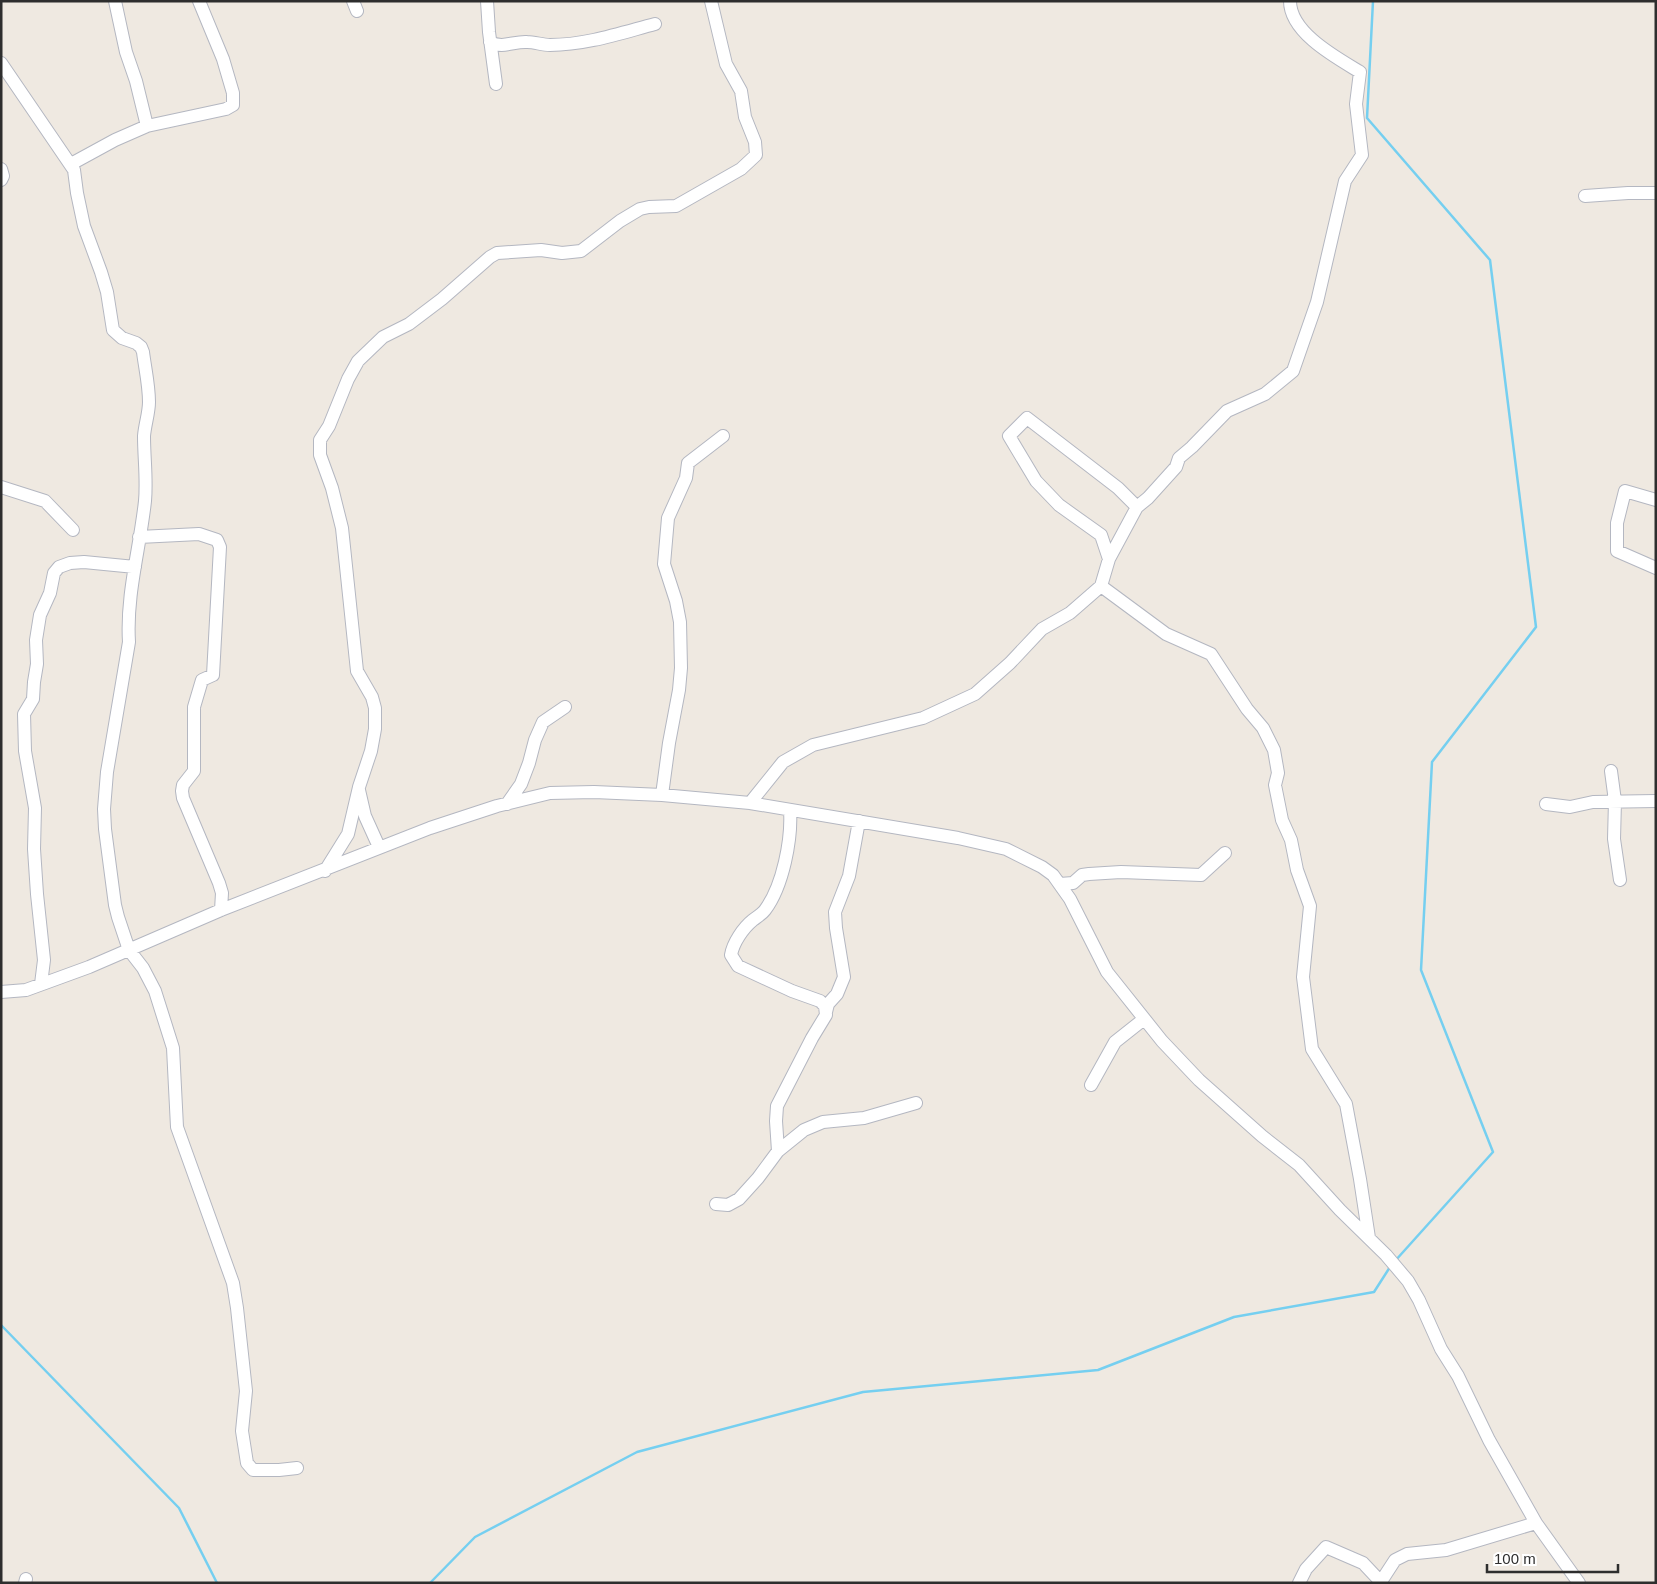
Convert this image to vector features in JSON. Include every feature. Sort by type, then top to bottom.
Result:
[{"type":"street","points":[[116,1],[126,52],[148,126]]},
{"type":"street","points":[[71,164],[115,140],[148,126],[226,109],[233,105],[232,93],[223,59],[199,1]]},
{"type":"street","points":[[487,1],[496,84]]},
{"type":"street","points":[[325,870],[348,834],[359,787],[371,751],[375,729],[375,708],[372,697],[357,671],[342,528],[332,488],[320,455],[320,440],[329,426],[348,379],[358,361],[383,336],[409,324],[490,257],[497,253],[541,250],[581,251],[620,221],[640,209],[676,206],[751,162],[756,155],[756,142],[745,117],[741,91],[726,64],[711,1]]},
{"type":"street","points":[[750,803],[783,762],[813,745],[923,718],[975,694],[1010,663],[1042,630],[1070,613],[1101,586],[1109,559],[1137,507],[1148,498],[1176,467],[1179,458],[1192,448],[1227,411],[1264,394],[1293,371],[1317,302],[1345,181],[1362,155],[1356,104],[1360,72],[1325,50],[1305,34],[1290,9],[1290,1]]},
{"type":"street","points":[[490,42],[501,46],[530,41],[548,46],[564,45],[612,36],[655,24]]},
{"type":"street","points":[[1,63],[74,170],[76,193],[84,226],[107,292],[113,330],[122,338],[136,343],[143,352],[149,402],[144,435],[147,481],[128,622],[129,642],[106,772],[104,809],[115,905],[129,950],[143,968],[155,991],[170,1035],[173,1048],[177,1127],[233,1283],[246,1391],[242,1431],[248,1463],[253,1470],[297,1468]]},
{"type":"street","points":[[1,169],[3,176],[1,180]]},
{"type":"street","points":[[1585,196],[1656,193]]},
{"type":"street","points":[[1109,559],[1101,535],[1059,505],[1036,481],[1009,436],[1026,418],[1118,488],[1137,507]]},
{"type":"street","points":[[662,795],[681,668],[680,622],[676,601],[664,564],[668,518],[686,478],[688,463],[723,436]]},
{"type":"street","points":[[1,487],[45,501],[73,530]]},
{"type":"street","points":[[1656,500],[1625,491],[1616,523],[1618,551],[1656,568]]},
{"type":"street","points":[[139,537],[199,534],[216,540],[220,547],[213,675],[202,680],[194,707],[194,771],[183,784],[182,791],[183,798],[219,883],[222,893],[221,910]]},
{"type":"street","points":[[41,984],[44,960],[37,894],[34,808],[24,742],[24,714],[33,699],[37,664],[36,640],[40,615],[50,593],[54,573],[59,567],[70,563],[84,562],[135,567]]},
{"type":"street","points":[[1101,586],[1166,634],[1211,654],[1247,709],[1263,728],[1274,750],[1278,773],[1274,786],[1282,820],[1291,840],[1296,870],[1310,906],[1302,977],[1312,1049],[1346,1104],[1369,1238]]},
{"type":"street","points":[[507,804],[521,784],[535,740],[543,722],[565,706]]},
{"type":"street","points":[[1611,770],[1615,801],[1614,839],[1620,880]]},
{"type":"street","points":[[359,787],[366,816],[379,847]]},
{"type":"street","points":[[1,992],[26,990],[89,967],[221,910],[430,828],[550,793],[594,792],[662,795],[750,803],[958,838],[1006,850],[1042,867],[1053,875],[1078,913],[1107,972],[1162,1041],[1199,1080],[1262,1136],[1299,1165],[1408,1281],[1489,1440],[1536,1523],[1579,1583]]},
{"type":"street","points":[[1546,804],[1570,807],[1593,802],[1656,801]]},
{"type":"street","points":[[790,810],[791,825],[777,889],[764,911],[751,922],[733,946],[731,955],[738,966],[792,991],[820,1001],[825,1006],[826,1012]]},
{"type":"street","points":[[778,1150],[777,1106],[826,1015],[828,1004],[837,994],[844,977],[835,912],[849,876],[859,821]]},
{"type":"street","points":[[1060,884],[1073,882],[1082,875],[1088,874],[1121,872],[1201,875],[1225,853]]},
{"type":"street","points":[[1091,1084],[1115,1042],[1144,1019]]},
{"type":"street","points":[[716,1204],[728,1205],[739,1198],[758,1178],[778,1150],[804,1130],[823,1122],[864,1118],[916,1103]]},
{"type":"street","points":[[1299,1583],[1306,1569],[1326,1547],[1363,1563],[1380,1582],[1395,1560],[1407,1554],[1446,1550],[1536,1523]]},
{"type":"waterway","points":[[1373,1],[1367,118],[1490,260],[1536,627],[1432,762],[1421,970],[1493,1152],[1395,1261]]},
{"type":"waterway","points":[[430,1583],[475,1537],[637,1452],[863,1392],[1098,1370],[1234,1317],[1374,1292],[1390,1267]]},
{"type":"waterway","points":[[1,1325],[179,1508],[217,1583]]}]
